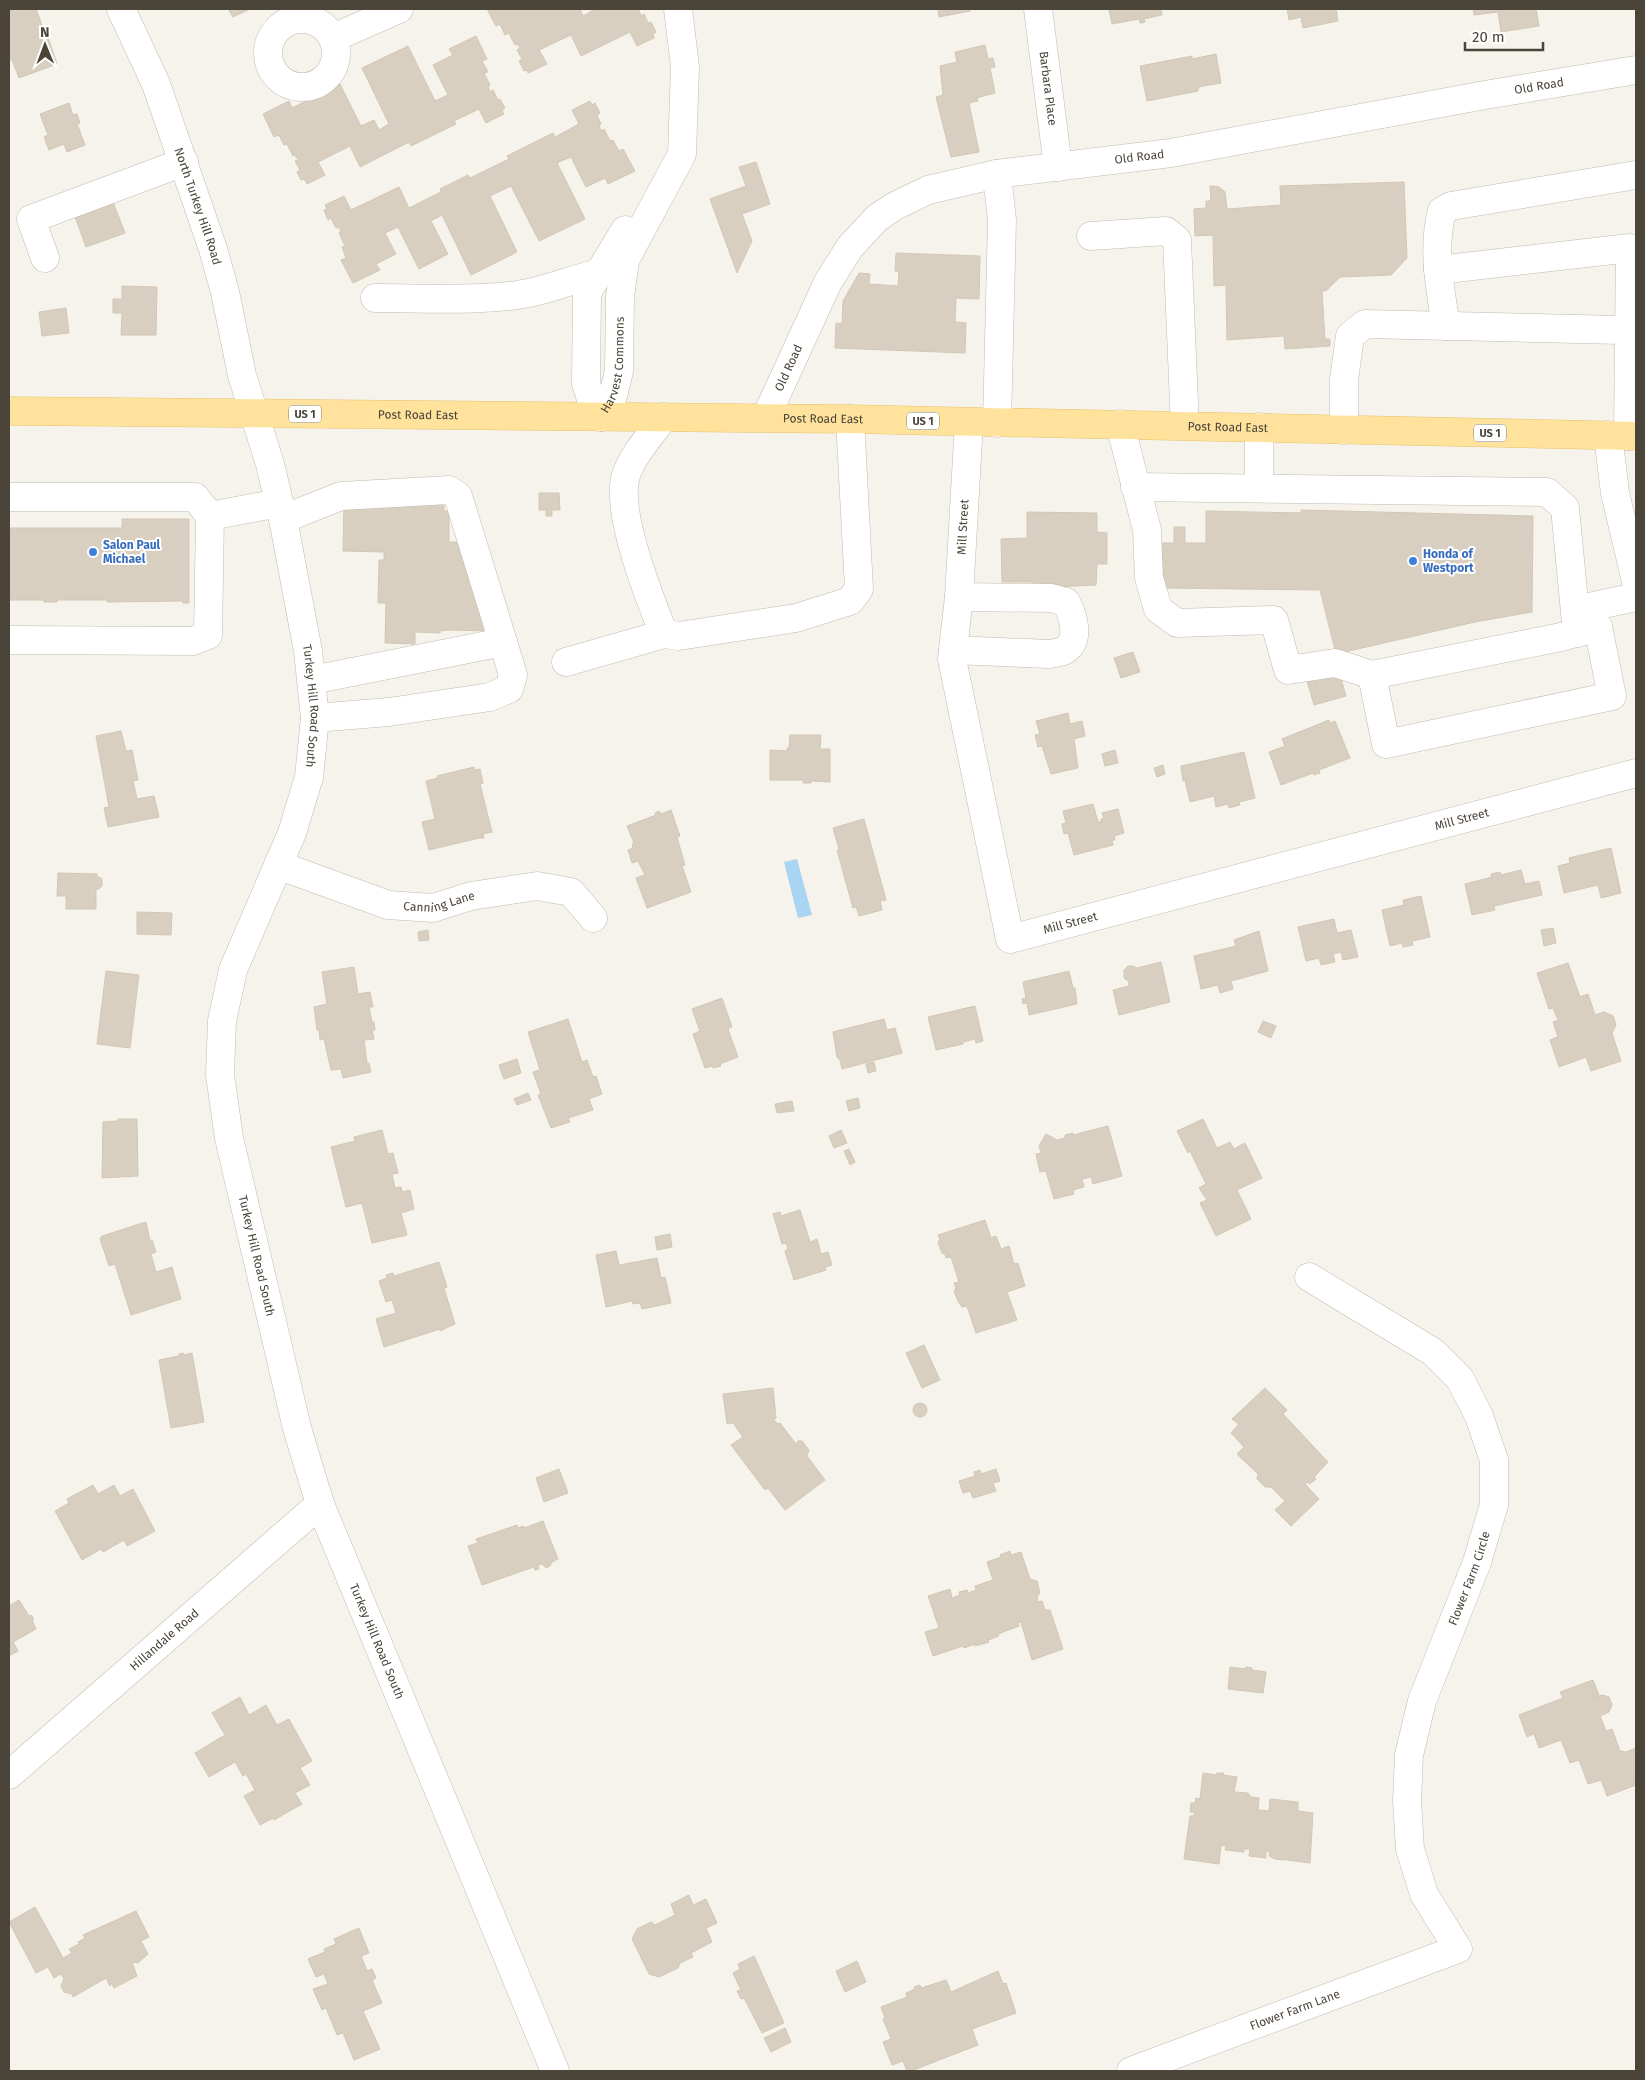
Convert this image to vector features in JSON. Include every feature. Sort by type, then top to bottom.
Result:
[{"type":"main road","name":"Post Road East","points":[[9,411],[850,419],[1624,436]]},
{"type":"street","name":"North Turkey Hill Road","points":[[121,9],[156,84],[184,162],[225,292],[242,375],[253,413]]},
{"type":"street","points":[[333,38],[399,9]]},
{"type":"street","name":"Harvest Commons","points":[[602,416],[613,396],[620,371],[620,297],[625,260],[682,154],[685,68],[678,9]]},
{"type":"street","name":"Barbara Place","points":[[1038,9],[1058,167]]},
{"type":"street","name":"Old Road","points":[[766,418],[828,282],[841,259],[877,218],[893,207],[928,190],[973,178],[1171,153],[1476,96],[1636,70]]},
{"type":"street","name":"Harvest Commons","points":[[602,416],[590,396],[586,383],[587,294],[663,169],[682,123]]},
{"type":"street","points":[[45,258],[31,219],[184,162]]},
{"type":"street","points":[[996,423],[1002,220],[997,174]]},
{"type":"street","points":[[1446,326],[1438,270],[1438,227],[1442,211],[1451,206],[1636,175]]},
{"type":"street","points":[[1091,236],[1166,231],[1177,240],[1185,426]]},
{"type":"street","points":[[1438,270],[1633,247],[1624,436],[1615,493],[1636,581]]},
{"type":"street","points":[[375,298],[478,298],[511,296],[540,290],[599,273]]},
{"type":"street","points":[[1344,430],[1344,380],[1350,336],[1365,324],[1621,330],[1629,338]]},
{"type":"street","name":"Turkey Hill Road South","points":[[253,413],[270,464],[281,511],[312,680],[315,718],[309,777],[298,819],[233,970],[222,1021],[220,1075],[229,1138],[297,1428],[320,1504],[556,2071]]},
{"type":"street","points":[[664,417],[636,456],[627,473],[623,494],[636,559],[664,634]]},
{"type":"street","points":[[566,662],[664,634],[679,636],[796,618],[850,601],[859,589],[850,419]]},
{"type":"street","name":"Mill Street","points":[[969,422],[959,597],[952,659],[1010,939],[1636,773]]},
{"type":"street","points":[[1120,424],[1147,530],[1149,578],[1158,609],[1177,624],[1274,620],[1288,670],[1335,663],[1372,676],[1576,622],[1636,597]]},
{"type":"street","points":[[1259,427],[1259,488]]},
{"type":"street","points":[[1135,487],[1547,492],[1565,508],[1576,622]]},
{"type":"street","points":[[210,516],[281,511],[341,496],[449,490],[458,496],[513,674],[509,689],[490,697],[389,712],[315,718]]},
{"type":"street","points":[[9,497],[194,497],[210,516],[208,635],[193,641],[9,640]]},
{"type":"street","points":[[953,650],[1049,654],[1064,651],[1071,644],[1073,636],[1071,612],[1066,602],[1051,598],[959,597]]},
{"type":"street","points":[[1372,676],[1386,744],[1612,696],[1598,627],[1576,622]]},
{"type":"street","points":[[312,680],[503,642]]},
{"type":"street","name":"Canning Lane","points":[[278,865],[388,905],[433,908],[471,896],[537,886],[571,892],[593,918]]},
{"type":"street","name":"Flower Farm Circle","points":[[1309,1277],[1433,1352],[1460,1379],[1479,1416],[1494,1460],[1494,1505],[1477,1562],[1422,1701],[1409,1754],[1407,1801],[1410,1850],[1424,1894],[1458,1949]]},
{"type":"street","name":"Hillandale Road","points":[[9,1776],[320,1504]]},
{"type":"street","name":"Flower Farm Lane","points":[[1131,2071],[1458,1949]]},
{"type":"water","points":[[797,859],[812,915],[798,918],[784,862]]},
{"type":"building","points":[[36,9],[43,28],[45,28],[57,64],[19,78],[9,57],[9,10]]},
{"type":"building","points":[[228,9],[250,9],[233,17]]},
{"type":"building","points":[[487,9],[580,9],[583,16],[595,9],[641,9],[639,10],[641,16],[644,14],[648,23],[651,22],[656,32],[653,34],[654,38],[637,46],[630,32],[581,56],[571,35],[539,50],[547,64],[528,73],[527,70],[524,71],[519,61],[522,59],[517,50],[520,48],[517,44],[515,45],[509,33],[505,35],[500,24],[496,26]]},
{"type":"building","points":[[938,9],[970,9],[970,11],[939,17]]},
{"type":"building","points":[[1109,9],[1161,9],[1162,15],[1144,19],[1145,22],[1140,23],[1139,19],[1112,24]]},
{"type":"building","points":[[1287,9],[1336,9],[1338,21],[1303,28],[1301,17],[1289,20]]},
{"type":"building","points":[[1473,9],[1536,9],[1539,26],[1501,32],[1498,12],[1474,15]]},
{"type":"building","points":[[476,36],[487,59],[482,61],[488,72],[484,73],[490,85],[488,87],[490,92],[493,90],[505,108],[502,110],[504,114],[486,123],[479,109],[454,121],[456,124],[411,146],[409,142],[360,167],[350,146],[318,162],[325,175],[307,184],[304,179],[301,180],[297,172],[300,170],[295,161],[298,160],[295,155],[293,156],[287,144],[284,145],[279,135],[274,137],[263,114],[289,101],[292,108],[340,84],[361,126],[374,120],[379,130],[389,124],[362,68],[408,46],[435,101],[448,95],[433,65],[453,55],[449,49]]},
{"type":"building","points":[[985,45],[988,59],[993,58],[995,67],[990,68],[995,93],[977,98],[978,101],[969,103],[979,152],[951,157],[936,97],[943,95],[940,66],[957,62],[955,52]]},
{"type":"building","points":[[1216,54],[1221,83],[1198,87],[1198,91],[1147,101],[1140,66],[1192,56],[1192,59]]},
{"type":"building","points":[[590,101],[592,105],[595,103],[600,113],[597,115],[601,124],[599,125],[601,131],[604,129],[610,141],[613,140],[619,151],[623,149],[635,171],[608,184],[605,178],[586,187],[571,157],[557,163],[585,219],[539,241],[511,186],[490,196],[517,252],[471,275],[442,215],[431,221],[448,254],[419,269],[398,227],[385,233],[396,254],[376,264],[380,270],[353,283],[341,260],[346,258],[342,247],[345,246],[339,233],[341,232],[339,227],[336,228],[331,218],[328,220],[324,210],[327,209],[325,205],[344,196],[351,210],[399,187],[409,208],[441,192],[440,189],[468,175],[470,178],[509,159],[507,156],[553,133],[555,137],[579,124],[572,110]]},
{"type":"building","points":[[69,103],[73,115],[77,114],[80,123],[77,124],[85,145],[67,152],[64,144],[49,150],[44,137],[48,135],[40,114]]},
{"type":"building","points":[[756,162],[770,204],[742,214],[752,241],[737,273],[710,199],[746,186],[739,167]]},
{"type":"building","points":[[1404,182],[1407,258],[1391,275],[1340,277],[1326,291],[1322,291],[1325,339],[1330,339],[1330,346],[1285,349],[1284,336],[1227,340],[1226,285],[1214,286],[1213,235],[1195,236],[1194,209],[1206,208],[1206,201],[1211,201],[1210,186],[1219,187],[1225,192],[1227,209],[1281,205],[1280,186]]},
{"type":"building","points":[[113,202],[125,233],[86,247],[74,214]]},
{"type":"building","points":[[896,253],[980,256],[979,299],[956,298],[955,322],[966,323],[965,353],[835,348],[836,323],[842,324],[843,301],[859,273],[870,274],[869,284],[898,286],[899,271],[895,271]]},
{"type":"building","points":[[122,286],[157,287],[156,335],[121,335],[122,313],[113,313],[113,299],[122,299]]},
{"type":"building","points":[[66,308],[69,333],[42,336],[39,312]]},
{"type":"building","points":[[539,493],[559,493],[560,510],[552,510],[552,516],[546,516],[546,510],[539,510]]},
{"type":"building","points":[[344,501],[444,503],[444,511],[449,511],[449,542],[459,542],[490,631],[448,630],[440,631],[440,633],[415,632],[415,644],[385,643],[386,603],[378,603],[379,560],[384,560],[384,552],[343,551]]},
{"type":"building","points":[[1301,510],[1533,516],[1532,612],[1475,622],[1336,654],[1320,590],[1164,588],[1155,543],[1174,543],[1174,527],[1185,527],[1185,543],[1206,543],[1206,511],[1301,513]]},
{"type":"building","points":[[1027,512],[1097,513],[1097,532],[1107,533],[1107,564],[1097,564],[1096,585],[1033,588],[1033,582],[1002,582],[1001,539],[1027,538]]},
{"type":"building","points":[[122,519],[189,519],[189,603],[183,603],[183,601],[107,602],[107,600],[57,600],[57,602],[44,602],[44,600],[10,600],[9,605],[9,528],[122,528]]},
{"type":"building","points":[[1133,652],[1140,672],[1121,678],[1114,658]]},
{"type":"building","points":[[1338,668],[1346,696],[1314,705],[1306,677]]},
{"type":"building","points":[[1068,713],[1070,724],[1082,721],[1085,736],[1074,739],[1078,768],[1051,774],[1042,746],[1038,747],[1035,735],[1040,734],[1036,721]]},
{"type":"building","points":[[1329,720],[1330,723],[1335,721],[1350,758],[1319,770],[1320,773],[1314,775],[1313,773],[1281,785],[1269,752],[1285,746],[1282,739]]},
{"type":"building","points":[[121,731],[126,751],[132,750],[138,780],[133,781],[137,799],[154,796],[159,817],[108,827],[104,808],[109,807],[96,736]]},
{"type":"building","points":[[790,735],[821,735],[820,749],[830,749],[830,782],[811,781],[811,783],[803,783],[803,780],[770,780],[770,750],[787,751]]},
{"type":"building","points":[[1115,750],[1118,763],[1105,766],[1102,754]]},
{"type":"building","points":[[1244,752],[1255,798],[1239,802],[1240,805],[1229,808],[1228,804],[1216,807],[1214,796],[1190,802],[1185,780],[1183,781],[1181,766]]},
{"type":"building","points":[[1163,765],[1165,774],[1157,777],[1154,768]]},
{"type":"building","points":[[474,767],[475,770],[480,769],[483,783],[480,784],[492,832],[483,834],[484,838],[429,850],[422,822],[435,819],[426,781],[438,778],[437,776]]},
{"type":"building","points":[[1093,804],[1098,822],[1101,822],[1101,819],[1104,818],[1102,813],[1118,809],[1124,833],[1114,836],[1115,840],[1112,840],[1113,845],[1074,855],[1068,833],[1064,834],[1062,824],[1066,823],[1063,811]]},
{"type":"building","points":[[671,810],[680,836],[677,837],[685,865],[682,866],[691,892],[647,908],[636,878],[645,875],[638,861],[632,863],[628,850],[633,848],[632,844],[634,843],[627,826],[656,815],[655,813],[659,811],[661,814]]},
{"type":"building","points":[[864,819],[886,900],[880,901],[882,910],[859,916],[856,907],[853,908],[833,828]]},
{"type":"building","points":[[1611,848],[1621,893],[1601,898],[1598,885],[1564,893],[1558,866],[1570,863],[1569,858]]},
{"type":"building","points":[[1521,870],[1525,884],[1539,881],[1542,895],[1494,906],[1495,910],[1472,915],[1465,884],[1492,877],[1491,874],[1500,872],[1501,875]]},
{"type":"building","points":[[58,873],[97,874],[102,879],[102,886],[96,889],[96,909],[66,909],[66,896],[57,896]]},
{"type":"building","points":[[1421,896],[1430,937],[1412,941],[1413,945],[1403,947],[1402,943],[1390,946],[1382,910],[1404,905],[1403,900]]},
{"type":"building","points":[[137,912],[172,913],[171,935],[137,934]]},
{"type":"building","points":[[1334,919],[1337,933],[1351,930],[1358,957],[1343,960],[1341,952],[1333,954],[1335,962],[1321,965],[1319,958],[1306,961],[1298,927]]},
{"type":"building","points":[[1553,928],[1556,943],[1544,946],[1541,930]]},
{"type":"building","points":[[428,930],[429,940],[419,941],[418,932]]},
{"type":"building","points":[[1259,931],[1268,971],[1231,981],[1233,989],[1220,993],[1218,985],[1201,989],[1194,956],[1236,946],[1234,940]]},
{"type":"building","points":[[1161,962],[1170,1002],[1119,1015],[1113,990],[1129,986],[1129,982],[1124,978],[1124,970],[1128,966],[1137,968]]},
{"type":"building","points":[[1568,963],[1580,997],[1588,994],[1595,1015],[1604,1012],[1613,1016],[1616,1025],[1612,1033],[1621,1061],[1591,1071],[1586,1057],[1559,1067],[1550,1040],[1558,1037],[1553,1022],[1558,1020],[1553,1008],[1549,1009],[1537,973]]},
{"type":"building","points":[[354,967],[358,994],[370,992],[373,1007],[369,1007],[372,1022],[374,1022],[375,1030],[372,1030],[374,1039],[364,1040],[367,1064],[369,1063],[371,1072],[343,1078],[341,1069],[331,1070],[324,1039],[320,1040],[319,1030],[317,1030],[314,1007],[327,1004],[322,972]]},
{"type":"building","points":[[106,971],[139,975],[130,1048],[97,1044]]},
{"type":"building","points":[[1069,971],[1073,988],[1075,988],[1077,1004],[1029,1015],[1027,1003],[1023,1004],[1022,999],[1026,998],[1023,982]]},
{"type":"building","points":[[722,998],[732,1027],[728,1029],[738,1057],[720,1064],[721,1066],[705,1068],[693,1034],[700,1031],[692,1009]]},
{"type":"building","points":[[975,1006],[983,1041],[976,1043],[975,1039],[963,1042],[963,1044],[936,1050],[928,1017]]},
{"type":"building","points":[[568,1019],[582,1062],[587,1060],[593,1077],[596,1076],[602,1094],[589,1099],[593,1110],[568,1118],[570,1122],[551,1128],[538,1095],[541,1094],[533,1072],[540,1070],[528,1032]]},
{"type":"building","points":[[884,1019],[887,1030],[895,1028],[902,1053],[842,1069],[840,1060],[837,1057],[833,1032]]},
{"type":"building","points":[[1263,1021],[1276,1026],[1271,1038],[1258,1032]]},
{"type":"building","points":[[517,1059],[521,1073],[504,1079],[499,1065]]},
{"type":"building","points":[[874,1062],[876,1071],[868,1073],[866,1064]]},
{"type":"building","points":[[528,1093],[531,1100],[517,1105],[514,1099]]},
{"type":"building","points":[[858,1098],[860,1108],[849,1111],[846,1101]]},
{"type":"building","points":[[792,1101],[794,1111],[777,1113],[775,1104]]},
{"type":"building","points":[[118,1119],[137,1119],[138,1176],[102,1178],[103,1122],[118,1121]]},
{"type":"building","points":[[1203,1119],[1217,1148],[1230,1142],[1234,1149],[1245,1143],[1262,1178],[1237,1190],[1251,1219],[1216,1236],[1200,1203],[1207,1200],[1199,1188],[1206,1184],[1190,1151],[1188,1153],[1177,1131]]},
{"type":"building","points":[[1108,1126],[1122,1176],[1093,1184],[1091,1177],[1082,1179],[1084,1187],[1073,1190],[1074,1194],[1054,1199],[1046,1171],[1040,1172],[1036,1154],[1041,1153],[1039,1146],[1046,1134],[1057,1140],[1065,1138],[1065,1135],[1073,1133],[1073,1135]]},
{"type":"building","points":[[382,1130],[388,1154],[393,1153],[398,1173],[392,1174],[395,1188],[401,1187],[402,1192],[410,1190],[414,1209],[401,1213],[407,1235],[372,1243],[362,1203],[346,1207],[331,1147],[355,1141],[354,1137]]},
{"type":"building","points":[[841,1130],[847,1143],[834,1148],[829,1136]]},
{"type":"building","points":[[849,1149],[855,1162],[850,1165],[844,1151]]},
{"type":"building","points":[[800,1210],[810,1242],[817,1239],[821,1254],[828,1252],[832,1265],[825,1267],[826,1270],[794,1280],[785,1251],[788,1249],[786,1243],[782,1244],[773,1214],[780,1212],[781,1216]]},
{"type":"building","points":[[985,1220],[991,1238],[996,1236],[1001,1249],[1009,1246],[1014,1264],[1018,1263],[1025,1286],[1007,1292],[1017,1320],[976,1333],[967,1306],[962,1307],[954,1291],[956,1288],[954,1283],[959,1282],[951,1257],[946,1258],[945,1254],[942,1253],[938,1242],[940,1239],[938,1235]]},
{"type":"building","points":[[146,1222],[150,1241],[152,1240],[156,1252],[151,1254],[156,1272],[172,1267],[181,1299],[131,1315],[115,1264],[109,1266],[100,1239],[102,1236]]},
{"type":"building","points":[[670,1234],[672,1247],[657,1250],[655,1237]]},
{"type":"building","points":[[616,1251],[619,1265],[657,1258],[661,1278],[665,1277],[671,1303],[642,1309],[640,1303],[633,1304],[632,1301],[606,1307],[596,1255]]},
{"type":"building","points":[[439,1262],[447,1287],[444,1288],[455,1324],[440,1331],[440,1329],[384,1347],[376,1319],[396,1313],[392,1300],[386,1302],[379,1281],[387,1278],[386,1275],[393,1273],[394,1276]]},
{"type":"building","points":[[924,1345],[940,1380],[922,1388],[906,1353]]},
{"type":"building","points":[[183,1353],[184,1355],[192,1353],[204,1422],[171,1428],[159,1360],[179,1356],[179,1354]]},
{"type":"building","points":[[773,1388],[776,1418],[774,1420],[778,1424],[780,1423],[796,1444],[798,1441],[802,1441],[809,1450],[807,1456],[825,1480],[785,1510],[768,1488],[765,1490],[731,1445],[743,1437],[733,1423],[727,1424],[723,1394]]},
{"type":"building","points":[[1265,1388],[1287,1410],[1283,1414],[1328,1462],[1314,1477],[1316,1479],[1310,1484],[1307,1482],[1305,1484],[1319,1499],[1291,1526],[1275,1510],[1285,1501],[1271,1487],[1265,1487],[1257,1479],[1258,1474],[1237,1454],[1244,1447],[1231,1433],[1239,1424],[1232,1419]]},
{"type":"building","points":[[920,1403],[925,1405],[927,1410],[925,1415],[920,1417],[915,1415],[913,1410],[915,1405]]},
{"type":"building","points":[[559,1469],[568,1493],[544,1502],[536,1478]]},
{"type":"building","points":[[996,1469],[1000,1481],[993,1483],[996,1491],[973,1498],[970,1491],[963,1493],[959,1481],[975,1476],[974,1472],[980,1470],[981,1474]]},
{"type":"building","points":[[93,1485],[98,1494],[114,1485],[120,1496],[133,1489],[155,1531],[127,1546],[124,1540],[103,1552],[101,1549],[82,1560],[55,1511],[69,1503],[67,1499]]},
{"type":"building","points":[[543,1521],[558,1559],[546,1568],[542,1564],[538,1565],[539,1569],[535,1570],[534,1567],[482,1585],[468,1546],[478,1543],[476,1539],[517,1525],[518,1528],[523,1526],[524,1528]]},
{"type":"building","points":[[1010,1551],[1011,1555],[1021,1552],[1030,1579],[1037,1581],[1040,1593],[1037,1597],[1038,1602],[1042,1601],[1045,1610],[1050,1610],[1063,1649],[1032,1660],[1021,1622],[1018,1623],[1019,1626],[998,1634],[999,1636],[988,1640],[989,1642],[964,1648],[963,1646],[933,1656],[925,1632],[939,1628],[928,1596],[950,1589],[952,1598],[960,1595],[959,1592],[967,1590],[968,1593],[976,1590],[975,1586],[993,1580],[987,1562],[1001,1557],[1000,1555]]},
{"type":"building","points":[[19,1600],[29,1616],[31,1615],[34,1619],[32,1620],[36,1629],[13,1642],[18,1651],[9,1656],[9,1606]]},
{"type":"building","points":[[1230,1667],[1245,1669],[1246,1667],[1266,1672],[1263,1693],[1228,1689]]},
{"type":"building","points":[[1593,1680],[1599,1695],[1594,1698],[1602,1695],[1609,1697],[1612,1705],[1609,1712],[1600,1716],[1606,1731],[1612,1729],[1620,1751],[1626,1752],[1636,1748],[1636,1776],[1634,1777],[1636,1785],[1607,1796],[1601,1780],[1588,1784],[1579,1760],[1570,1763],[1561,1740],[1539,1748],[1534,1734],[1527,1737],[1519,1715],[1563,1698],[1560,1692]]},
{"type":"building","points":[[240,1697],[249,1715],[266,1705],[277,1725],[289,1719],[312,1761],[300,1768],[310,1785],[295,1793],[302,1804],[274,1820],[273,1818],[260,1825],[244,1796],[255,1790],[246,1774],[243,1776],[235,1762],[209,1777],[195,1753],[225,1735],[212,1713]]},
{"type":"building","points":[[1203,1773],[1216,1775],[1217,1773],[1224,1773],[1223,1775],[1237,1777],[1234,1792],[1248,1793],[1251,1797],[1259,1798],[1258,1810],[1269,1811],[1270,1799],[1298,1802],[1298,1811],[1313,1813],[1310,1863],[1287,1860],[1288,1858],[1285,1860],[1275,1859],[1269,1856],[1270,1852],[1266,1851],[1266,1858],[1249,1856],[1250,1849],[1244,1849],[1244,1852],[1225,1850],[1226,1846],[1221,1845],[1219,1864],[1184,1859],[1190,1816],[1194,1816],[1194,1812],[1190,1812],[1191,1803],[1195,1803],[1196,1798],[1200,1799]]},
{"type":"building","points":[[689,1895],[693,1905],[706,1899],[717,1923],[706,1928],[712,1942],[691,1953],[693,1957],[680,1963],[678,1968],[659,1977],[649,1974],[632,1939],[637,1929],[651,1922],[655,1925],[675,1915],[671,1904]]},
{"type":"building","points":[[35,1907],[63,1958],[72,1953],[69,1949],[79,1944],[78,1942],[85,1938],[83,1935],[136,1911],[149,1937],[141,1941],[148,1954],[138,1963],[132,1962],[137,1976],[114,1988],[112,1983],[110,1986],[106,1978],[73,1997],[72,1994],[64,1992],[61,1986],[64,1979],[61,1974],[54,1978],[48,1967],[36,1973],[9,1922]]},
{"type":"building","points":[[359,1928],[369,1953],[361,1956],[367,1971],[372,1969],[376,1978],[372,1980],[382,2003],[363,2011],[380,2049],[354,2060],[343,2033],[337,2035],[326,2008],[322,2010],[313,1989],[328,1984],[324,1974],[316,1977],[308,1959],[325,1952],[324,1949],[336,1944],[334,1939]]},
{"type":"building","points":[[754,1956],[784,2023],[762,2033],[744,1998],[741,1999],[737,1991],[741,1990],[733,1973],[740,1969],[738,1964]]},
{"type":"building","points":[[857,1961],[866,1982],[845,1992],[836,1971]]},
{"type":"building","points":[[998,1971],[1003,1984],[1006,1983],[1016,2013],[972,2029],[978,2045],[911,2071],[907,2071],[903,2061],[892,2065],[883,2042],[891,2039],[883,2019],[885,2018],[881,2007],[907,1997],[906,1993],[920,1985],[921,1988],[946,1980],[951,1992]]},
{"type":"building","points":[[785,2028],[791,2042],[771,2052],[764,2038]]},
{"type":"place","name":"Salon Paul Michael","points":[[93,552]]},
{"type":"place","name":"Honda of Westport","points":[[1413,561]]}]
